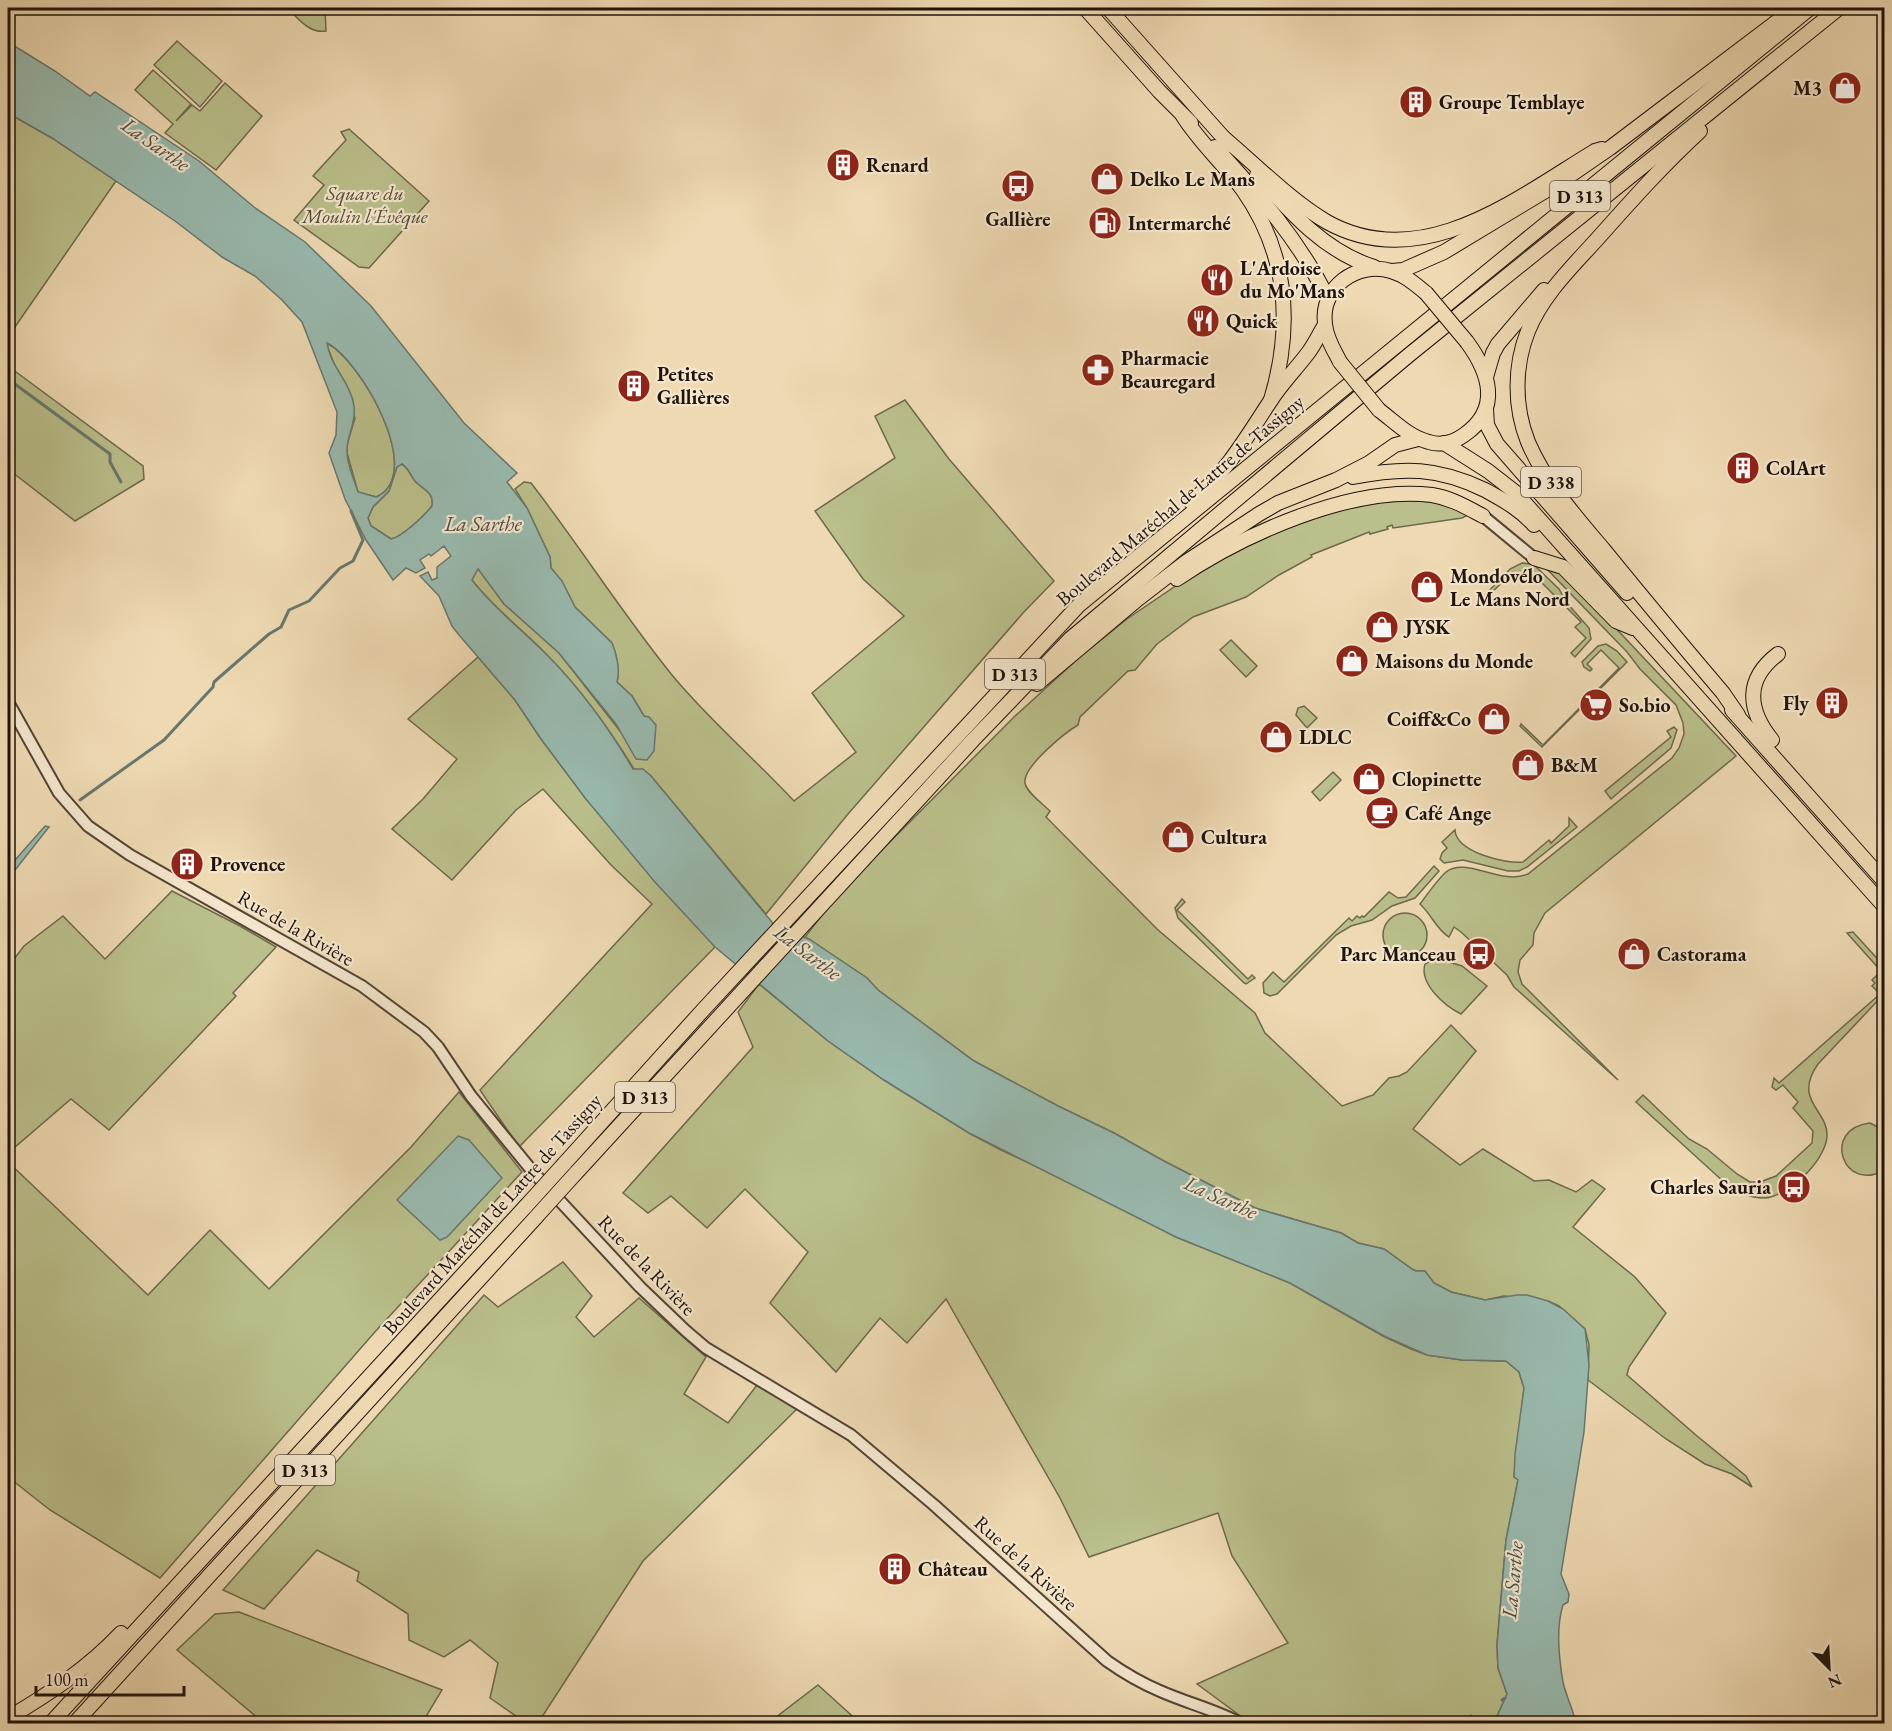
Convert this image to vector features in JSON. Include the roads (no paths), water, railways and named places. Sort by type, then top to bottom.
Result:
[{"type":"main road","points":[[1085,8],[1279,218],[1310,265],[1328,299]]},
{"type":"main road","points":[[1108,8],[1286,208],[1304,225],[1338,250],[1363,264],[1392,271],[1411,281],[1426,293],[1467,342],[1483,366],[1488,392],[1482,417],[1470,430],[1455,440],[1444,444],[1430,443],[1407,433],[1379,410],[1340,362],[1328,337],[1324,315],[1328,299],[1337,284],[1346,277],[1374,267]]},
{"type":"main road","points":[[1392,271],[1403,270],[1444,252],[1565,179],[1610,148],[1795,8]]},
{"type":"main road","name":"Boulevard Maréchal de Lattre de Tassigny","points":[[50,1724],[703,1010],[1079,605],[1810,8]]},
{"type":"main road","name":"D 338","points":[[1738,715],[1724,693],[1570,508],[1543,471],[1522,424],[1517,381],[1529,330],[1556,286],[1664,165],[1700,130],[1712,110],[1839,8]]},
{"type":"main road","name":"Boulevard Maréchal de Lattre de Tassigny","points":[[74,1724],[715,1020],[973,740],[1070,639],[1409,355],[1712,110]]},
{"type":"main road","points":[[1183,116],[1196,136],[1244,192],[1262,223],[1274,251],[1283,294],[1285,323],[1271,400]]},
{"type":"main road","points":[[1224,138],[1305,208],[1328,222],[1362,235],[1401,240],[1443,234],[1465,226],[1595,151],[1610,148]]},
{"type":"main road","points":[[1486,377],[1493,353],[1505,335],[1561,270],[1614,221]]},
{"type":"main road","points":[[1144,550],[1146,539],[1197,497],[1230,462],[1252,432],[1271,400],[1297,364],[1308,353],[1325,325]]},
{"type":"main road","name":"D 338","points":[[1485,409],[1486,421],[1492,436],[1510,461],[1719,698],[1738,715],[1884,880]]},
{"type":"main road","name":"D 313","points":[[973,740],[1138,598],[1186,562],[1258,514],[1369,464],[1395,445],[1418,439]]},
{"type":"main road","name":"D 338","points":[[1444,444],[1478,464],[1515,492],[1884,906]]},
{"type":"main road","name":"D 313","points":[[1336,480],[1376,472],[1404,470],[1430,471],[1456,477],[1516,508],[1592,588],[1601,589]]},
{"type":"main road","name":"D 313","points":[[1138,598],[1157,592],[1210,557],[1262,531],[1359,500],[1408,494],[1433,496],[1457,502],[1483,516]]},
{"type":"main road","name":"D 313","points":[[1534,558],[1563,567],[1616,621],[1638,630]]},
{"type":"main road","points":[[1778,654],[1761,669],[1754,691],[1753,705],[1761,727],[1800,776],[1808,794]]},
{"type":"main road","points":[[1811,824],[1884,918]]},
{"type":"main road","points":[[8,1718],[51,1693],[79,1672],[227,1532]]},
{"type":"street","name":"D 313","points":[[1483,516],[1534,558]]},
{"type":"street","name":"Rue de la Rivière","points":[[8,702],[59,793],[88,826],[130,855],[362,986],[424,1032],[438,1047],[471,1096],[533,1172],[640,1287],[706,1348],[851,1435],[973,1539],[1107,1661],[1133,1679],[1161,1692],[1224,1714],[1242,1724]]},
{"type":"water","name":"La Sarthe","points":[[8,42],[90,96],[95,92],[199,161],[254,207],[305,242],[371,306],[464,423],[517,473],[507,482],[527,508],[550,557],[551,568],[562,581],[575,607],[612,643],[618,662],[617,682],[632,696],[644,716],[649,717],[656,725],[654,751],[647,760],[636,759],[616,724],[559,653],[504,604],[478,569],[472,580],[490,601],[562,671],[595,711],[633,769],[643,769],[651,776],[776,927],[809,939],[867,978],[878,990],[974,1061],[1255,1208],[1341,1233],[1358,1243],[1384,1249],[1412,1269],[1425,1271],[1434,1283],[1451,1292],[1485,1300],[1527,1295],[1548,1301],[1563,1309],[1585,1329],[1589,1365],[1584,1432],[1561,1574],[1569,1594],[1568,1602],[1563,1605],[1559,1633],[1563,1682],[1576,1723],[1494,1723],[1507,1694],[1498,1668],[1497,1645],[1506,1540],[1518,1480],[1514,1477],[1515,1454],[1524,1388],[1519,1372],[1506,1361],[1462,1360],[1427,1355],[1384,1336],[1290,1283],[1176,1237],[969,1133],[884,1080],[828,1041],[715,947],[654,881],[586,799],[515,700],[452,626],[439,596],[420,576],[428,572],[432,580],[437,578],[437,567],[451,556],[444,546],[431,556],[429,554],[420,560],[425,568],[416,573],[406,568],[393,580],[366,540],[345,499],[329,453],[336,435],[337,412],[302,322],[255,276],[222,257],[175,221],[52,138],[8,113]],"holes":[[[327,343],[341,353],[356,371],[383,418],[392,443],[394,466],[390,485],[376,497],[358,492],[352,474],[347,448],[354,420],[354,406]],[[402,464],[415,481],[431,495],[432,506],[407,530],[391,539],[371,526],[368,518],[373,507],[389,491],[397,467]]]},
{"type":"water","points":[[45,826],[49,827],[8,879],[8,868]]},
{"type":"water","points":[[458,1136],[469,1140],[502,1178],[447,1237],[440,1240],[397,1200]]},
{"type":"waterway","points":[[8,379],[110,454],[110,462],[121,482]]},
{"type":"waterway","points":[[80,800],[164,740],[213,687],[214,682],[269,634],[281,627],[289,610],[309,601],[340,568],[353,561],[363,540],[351,511]]},
{"type":"waterway","points":[[1460,1724],[1471,1716]]},
{"type":"place","name":"M3","points":[[1845,88]]},
{"type":"place","name":"Groupe Temblaye","points":[[1416,102]]},
{"type":"place","name":"Renard","points":[[843,165]]},
{"type":"place","name":"Delko Le Mans","points":[[1107,179]]},
{"type":"place","name":"Gallière","points":[[1018,186]]},
{"type":"place","name":"Intermarché","points":[[1105,223]]},
{"type":"place","name":"L'Ardoise du Mo'Mans","points":[[1217,280]]},
{"type":"place","name":"Quick","points":[[1203,321]]},
{"type":"place","name":"Pharmacie Beauregard","points":[[1098,370]]},
{"type":"place","name":"Petites Gallières","points":[[634,386]]},
{"type":"place","name":"ColArt","points":[[1743,468]]},
{"type":"place","name":"Mondovélo Le Mans Nord","points":[[1427,587]]},
{"type":"place","name":"JYSK","points":[[1382,627]]},
{"type":"place","name":"Maisons du Monde","points":[[1352,661]]},
{"type":"place","name":"Fly","points":[[1832,703]]},
{"type":"place","name":"So.bio","points":[[1596,705]]},
{"type":"place","name":"Coiff&Co","points":[[1494,719]]},
{"type":"place","name":"LDLC","points":[[1276,737]]},
{"type":"place","name":"B&M","points":[[1528,765]]},
{"type":"place","name":"Clopinette","points":[[1369,779]]},
{"type":"place","name":"Café Ange","points":[[1382,813]]},
{"type":"place","name":"Cultura","points":[[1178,837]]},
{"type":"place","name":"Provence","points":[[187,864]]},
{"type":"place","name":"Parc Manceau","points":[[1479,954]]},
{"type":"place","name":"Castorama","points":[[1634,954]]},
{"type":"place","name":"Charles Sauria","points":[[1794,1187]]},
{"type":"place","name":"Château","points":[[895,1569]]},
{"type":"park label","name":"Square du Moulin l'Évêque","points":[[365,204]]}]
